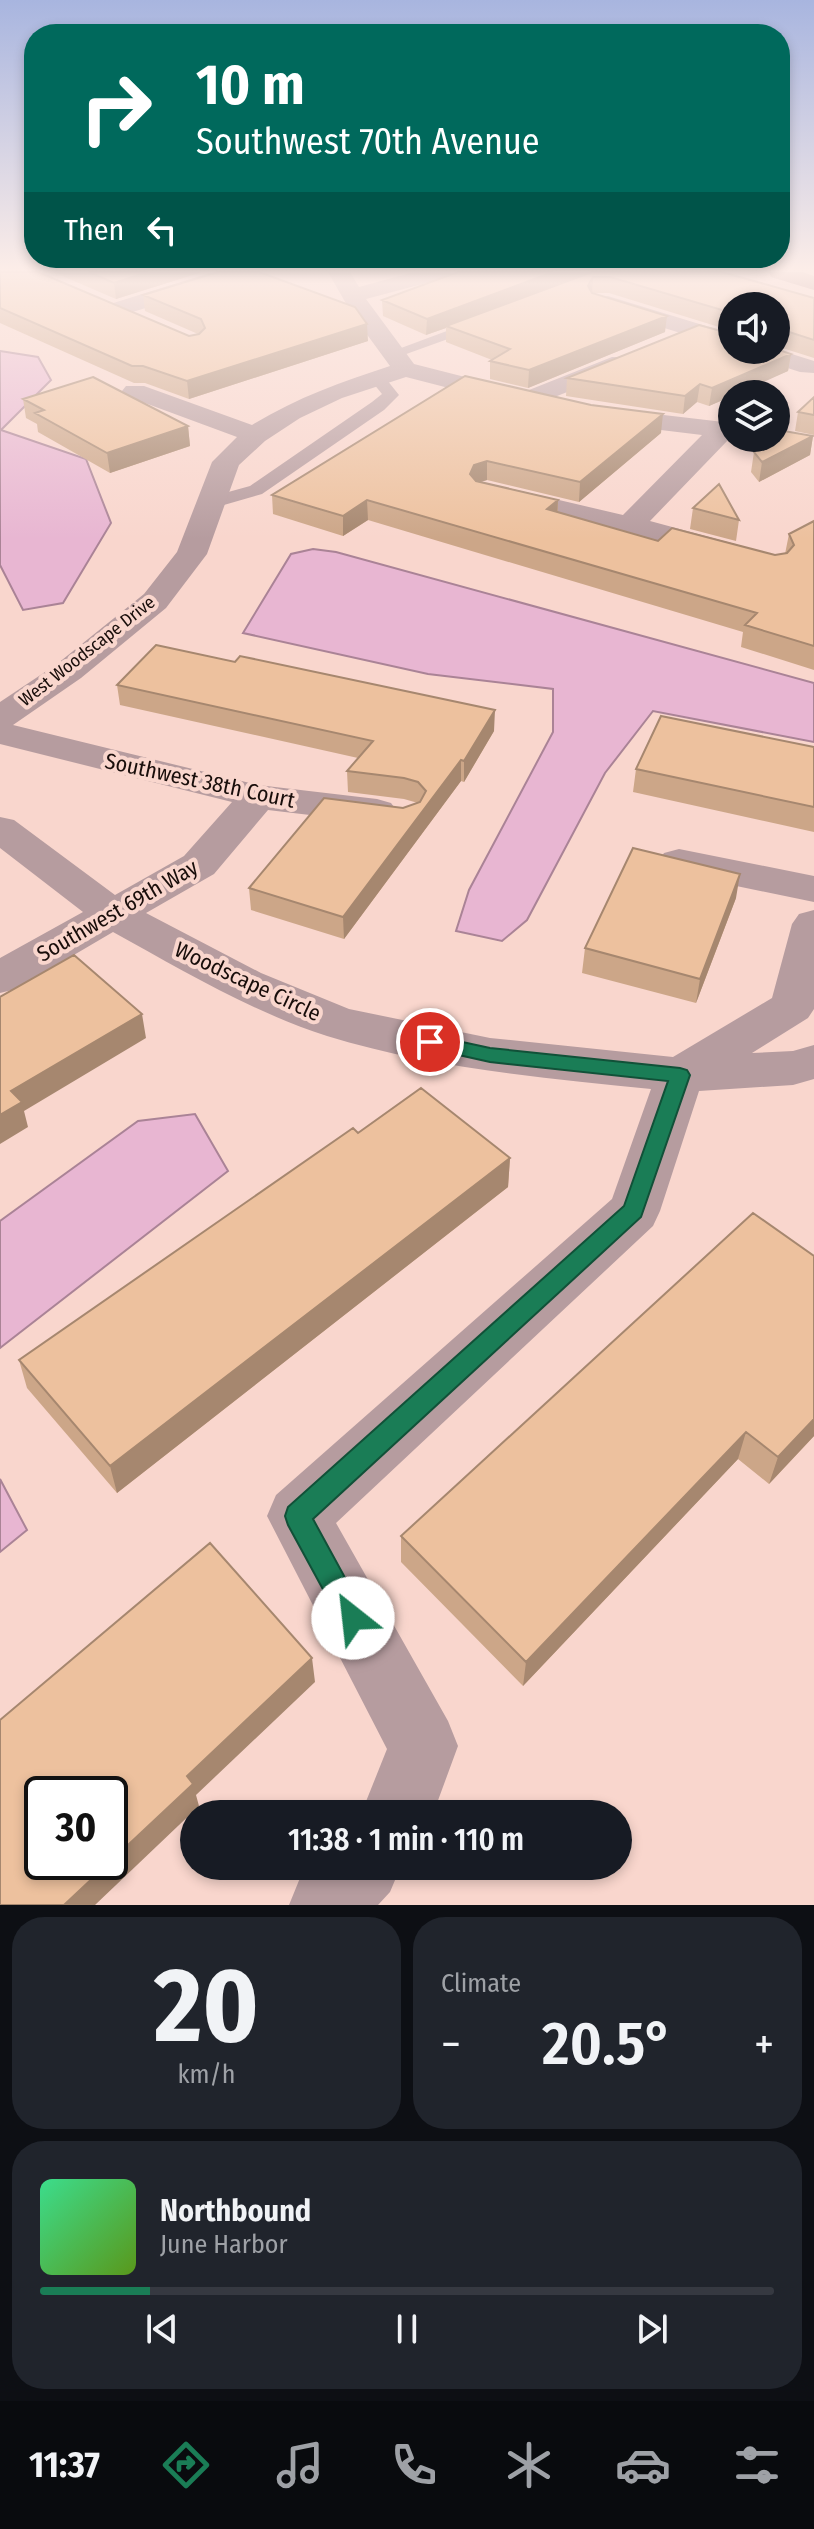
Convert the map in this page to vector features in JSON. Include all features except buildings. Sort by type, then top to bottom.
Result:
[{"type":"street","points":[[389,361],[392,367],[527,400],[629,420],[718,429]]},
{"type":"street","points":[[527,400],[623,361]]},
{"type":"street","points":[[790,361],[809,367]]},
{"type":"street","name":"West Woodscape Drive","points":[[0,718],[69,671],[155,601],[192,554],[226,462],[255,435],[291,412],[392,367]]},
{"type":"street","points":[[135,391],[255,435]]},
{"type":"street","points":[[630,525],[718,439]]},
{"type":"street","points":[[486,492],[630,525],[758,560]]},
{"type":"street","name":"Southwest 38th Court","points":[[0,733],[258,797],[403,814]]},
{"type":"street","name":"Southwest 69th Way","points":[[0,978],[199,865],[258,797]]},
{"type":"street","name":"Woodscape Circle","points":[[0,829],[113,914],[245,984],[340,1023],[490,1055],[680,1075],[793,1068],[814,1062]]},
{"type":"street","points":[[648,856],[814,889]]},
{"type":"street","points":[[402,1800],[423,1746],[298,1516],[634,1211],[680,1075],[792,1007],[814,924]]},
{"type":"street","points":[[327,1905],[351,1880]]},
{"type":"lane","points":[[210,503],[256,490],[378,406],[391,395],[392,367],[405,361]]},
{"type":"shaded area","points":[[0,361],[40,361],[51,380],[1,430],[86,459],[111,523],[63,603],[23,610],[0,565]]},
{"type":"shaded area","points":[[313,549],[336,552],[814,683],[814,742],[653,711],[605,773],[527,920],[502,941],[456,931],[469,890],[553,732],[553,689],[428,674],[243,633],[291,554]]},
{"type":"shaded area","points":[[195,1114],[228,1171],[0,1348],[0,1221],[138,1121]]},
{"type":"shaded area","points":[[0,1479],[27,1530],[0,1552]]},
{"type":"route","points":[[353,1618],[298,1516],[634,1211],[680,1075],[490,1055],[430,1042]]}]
